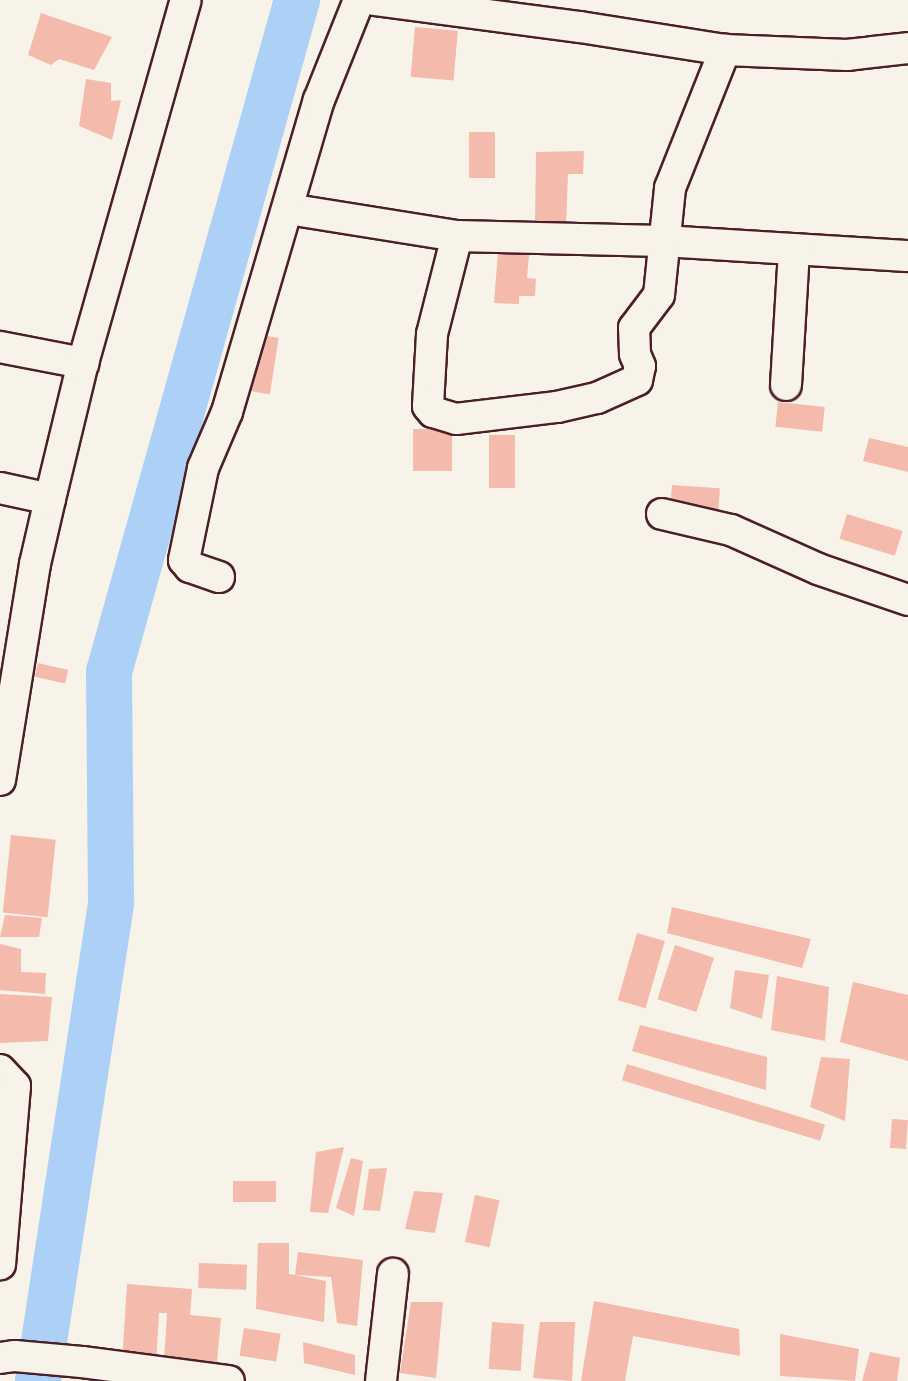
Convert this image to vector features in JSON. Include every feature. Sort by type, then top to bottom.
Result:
[{"type":"street","points":[[0,780],[35,564],[50,499],[83,363],[186,0]]},
{"type":"street","points":[[219,577],[190,567],[184,556],[203,468],[227,412],[319,100],[359,0]]},
{"type":"street","points":[[374,0],[725,50],[847,55],[908,48]]},
{"type":"street","points":[[457,236],[432,334],[428,406],[440,416],[456,419],[557,407],[597,398],[637,380],[640,366],[635,354],[634,328],[659,295],[662,241],[674,174],[725,50]]},
{"type":"street","points":[[288,209],[457,236],[662,241],[908,256]]},
{"type":"street","points":[[786,385],[794,249]]},
{"type":"street","points":[[0,347],[83,363]]},
{"type":"street","points":[[0,488],[50,499]]},
{"type":"street","points":[[662,514],[731,530],[818,569],[908,600]]},
{"type":"street","points":[[0,1070],[15,1086],[0,1264]]},
{"type":"street","points":[[381,1381],[393,1274]]},
{"type":"street","points":[[8,1357],[229,1381]]},
{"type":"building","points":[[41,13],[112,37],[94,70],[59,59],[51,65],[28,55]]},
{"type":"building","points":[[415,27],[458,31],[453,81],[411,77]]},
{"type":"building","points":[[86,79],[111,83],[111,101],[121,100],[112,140],[79,126]]},
{"type":"building","points":[[469,132],[495,132],[495,178],[469,178]]},
{"type":"building","points":[[584,151],[583,174],[568,174],[566,225],[535,224],[536,152]]},
{"type":"building","points":[[498,252],[529,255],[527,278],[536,279],[535,296],[519,296],[519,304],[494,303]]},
{"type":"building","points":[[254,334],[279,338],[270,394],[245,390]]},
{"type":"building","points":[[778,402],[825,407],[822,432],[775,427]]},
{"type":"building","points":[[413,429],[452,429],[452,471],[413,471]]},
{"type":"building","points":[[489,435],[515,435],[515,488],[489,488]]},
{"type":"building","points":[[869,438],[908,447],[908,472],[863,461]]},
{"type":"building","points":[[672,485],[720,488],[718,509],[671,506]]},
{"type":"building","points":[[847,514],[902,531],[895,556],[839,539]]},
{"type":"building","points":[[38,663],[68,670],[65,684],[35,677]]},
{"type":"building","points":[[11,835],[56,840],[48,917],[3,913]]},
{"type":"building","points":[[672,907],[811,939],[802,968],[667,933]]},
{"type":"building","points":[[5,915],[42,918],[39,937],[0,937]]},
{"type":"building","points":[[637,933],[665,941],[646,1008],[618,1000]]},
{"type":"building","points":[[0,944],[21,949],[21,972],[46,973],[45,994],[0,990]]},
{"type":"building","points":[[675,945],[714,958],[696,1012],[657,999]]},
{"type":"building","points":[[735,970],[769,975],[762,1019],[730,1008]]},
{"type":"building","points":[[777,976],[829,987],[825,1041],[771,1030]]},
{"type":"building","points":[[853,982],[908,995],[908,1061],[840,1042]]},
{"type":"building","points":[[0,994],[52,997],[48,1041],[0,1043]]},
{"type":"building","points":[[640,1025],[767,1057],[766,1090],[632,1051]]},
{"type":"building","points":[[821,1057],[850,1059],[845,1121],[810,1107]]},
{"type":"building","points":[[627,1064],[825,1125],[820,1141],[622,1080]]},
{"type":"building","points":[[892,1119],[908,1120],[906,1149],[890,1148]]},
{"type":"building","points":[[344,1147],[328,1213],[310,1212],[316,1152]]},
{"type":"building","points":[[351,1158],[363,1161],[354,1216],[336,1208]]},
{"type":"building","points":[[387,1168],[380,1211],[363,1210],[369,1169]]},
{"type":"building","points":[[233,1181],[276,1181],[276,1202],[233,1202]]},
{"type":"building","points":[[414,1191],[443,1193],[435,1233],[405,1229]]},
{"type":"building","points":[[475,1195],[499,1200],[489,1247],[465,1242]]},
{"type":"building","points":[[258,1243],[289,1243],[289,1274],[326,1281],[324,1322],[256,1309]]},
{"type":"building","points":[[298,1252],[363,1260],[357,1326],[337,1323],[331,1277],[295,1275]]},
{"type":"building","points":[[199,1263],[247,1265],[246,1290],[198,1288]]},
{"type":"building","points":[[127,1284],[192,1289],[190,1315],[221,1318],[217,1362],[164,1360],[167,1313],[159,1313],[156,1364],[122,1362]]},
{"type":"building","points":[[594,1301],[739,1329],[740,1356],[633,1336],[625,1381],[581,1381]]},
{"type":"building","points":[[411,1302],[443,1302],[436,1378],[400,1373]]},
{"type":"building","points":[[492,1322],[524,1324],[521,1371],[489,1369]]},
{"type":"building","points":[[540,1322],[575,1322],[572,1381],[533,1378]]},
{"type":"building","points":[[244,1328],[281,1334],[276,1361],[240,1356]]},
{"type":"building","points":[[780,1334],[859,1349],[855,1381],[780,1376]]},
{"type":"building","points":[[303,1342],[355,1355],[355,1375],[304,1363]]},
{"type":"building","points":[[870,1352],[900,1358],[897,1381],[862,1381]]},
{"type":"waterway","points":[[38,1381],[111,902],[109,672],[297,0]]}]
